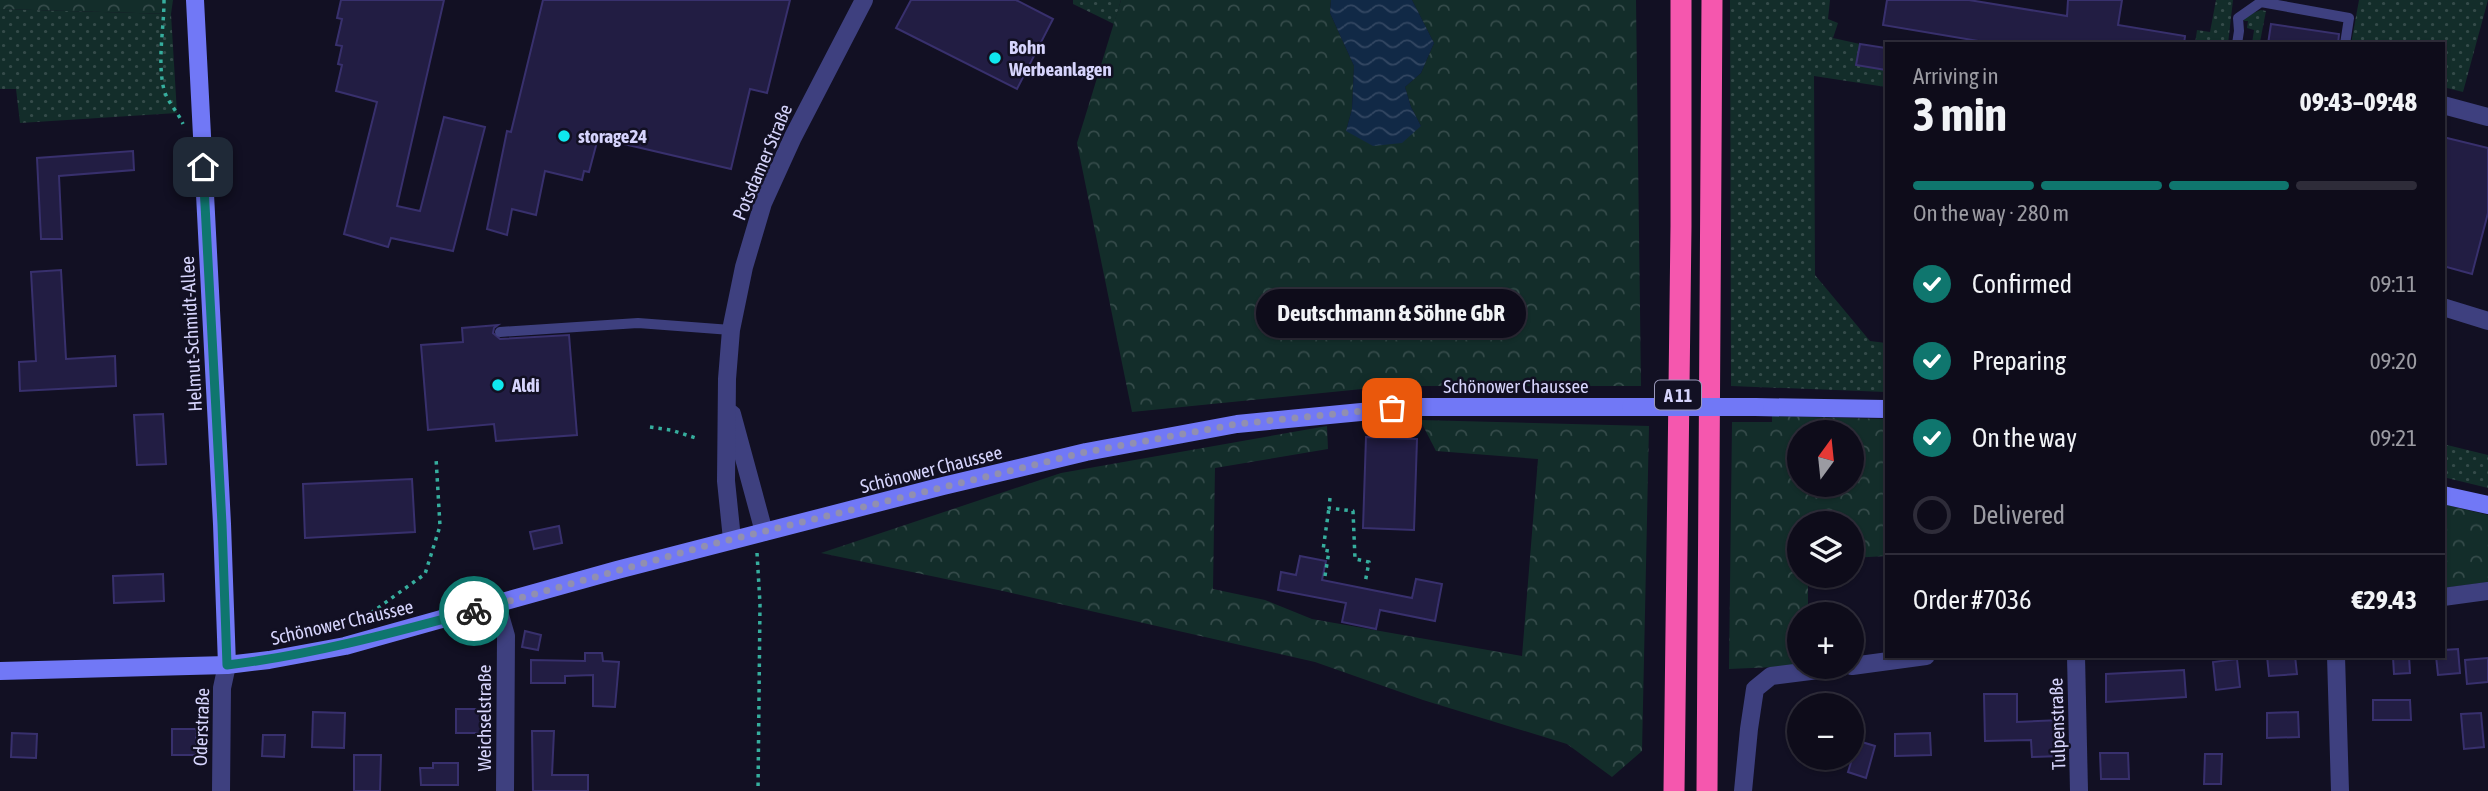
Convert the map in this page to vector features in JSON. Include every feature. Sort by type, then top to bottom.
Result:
[{"type":"highway","name":"A 11","points":[[1674,791],[1681,0]]},
{"type":"highway","name":"A 11","points":[[1707,791],[1712,0]]},
{"type":"main road","name":"Helmut-Schmidt-Allee","points":[[195,0],[227,665]]},
{"type":"main road","name":"Schönower Chaussee","points":[[0,671],[227,665],[345,646],[764,532],[1086,452],[1237,424],[1413,407],[1885,409]]},
{"type":"main road","points":[[2445,495],[2488,505]]},
{"type":"street","name":"Potsdamer Straße","points":[[732,540],[726,481],[727,393],[731,330],[744,267],[764,203],[793,137],[864,0]]},
{"type":"street","points":[[2445,106],[2488,117]]},
{"type":"street","points":[[2445,308],[2488,321]]},
{"type":"street","name":"Potsdamer Straße","points":[[727,393],[764,532]]},
{"type":"street","points":[[2445,597],[2488,591]]},
{"type":"street","name":"Weichselstraße","points":[[498,604],[506,636],[505,791]]},
{"type":"street","points":[[1864,664],[1911,658]]},
{"type":"street","name":"Tulpenstraße","points":[[2076,658],[2079,791]]},
{"type":"street","points":[[2336,658],[2340,791]]},
{"type":"street","name":"Oderstraße","points":[[221,791],[222,688],[227,665]]},
{"type":"street","points":[[1743,791],[1755,689],[1771,676],[1787,674]]},
{"type":"lane","points":[[2237,42],[2238,18],[2261,2],[2349,18],[2345,42]]},
{"type":"lane","points":[[500,332],[638,323],[731,330]]},
{"type":"path","points":[[164,0],[161,47],[164,88],[168,101],[185,130]]},
{"type":"path","points":[[650,427],[696,438]]},
{"type":"path","points":[[357,623],[425,574],[440,526],[436,457]]},
{"type":"path","points":[[1325,576],[1329,551],[1323,550],[1330,498]]},
{"type":"path","points":[[1329,508],[1353,511],[1354,559],[1369,562],[1365,583]]},
{"type":"path","points":[[757,553],[760,604],[758,791]]},
{"type":"green space","points":[[0,0],[173,0],[171,14],[0,9]]},
{"type":"green space","points":[[1073,0],[1121,0],[1114,24],[1073,4]]},
{"type":"green space","points":[[1121,0],[1331,0],[1330,13],[1354,66],[1352,109],[1346,131],[1421,126],[1405,87],[1421,73],[1434,43],[1412,0],[1636,0],[1641,386],[1392,386],[1132,412],[1077,143]]},
{"type":"green space","points":[[1730,0],[1830,0],[1828,19],[1838,23],[1833,38],[1860,44],[1856,65],[1885,70],[1885,87],[1814,76],[1815,275],[1870,341],[1885,343],[1885,392],[1731,386]]},
{"type":"green space","points":[[2216,0],[2233,0],[2228,42],[2195,42],[2197,30],[2210,32]]},
{"type":"green space","points":[[2359,0],[2488,0],[2463,92],[2445,88],[2445,42],[2351,42]]},
{"type":"green space","points":[[0,9],[171,14],[177,113],[20,123],[16,89],[0,89]]},
{"type":"green space","points":[[2261,10],[2266,11],[2260,42],[2252,42],[2254,30],[2247,28],[2248,21],[2244,21],[2245,16]]},
{"type":"green space","points":[[1772,416],[1885,419],[1885,556],[1864,557],[1864,511],[1787,511],[1787,588],[1808,588],[1808,602],[1787,602],[1787,667],[1729,669],[1732,422],[1772,422]]},
{"type":"green space","points":[[1420,420],[1649,426],[1642,751],[1612,777],[1567,744],[1423,700],[1315,662],[1003,591],[821,553],[1061,473],[1327,426],[1328,449],[1215,468],[1213,589],[1265,600],[1312,619],[1522,656],[1538,459],[1436,451]]},
{"type":"green space","points":[[2445,444],[2488,455],[2488,488],[2445,477]]},
{"type":"green space","points":[[2445,504],[2488,515],[2488,582],[2445,588]]},
{"type":"water","points":[[1331,0],[1412,0],[1434,43],[1421,73],[1405,87],[1421,126],[1402,143],[1373,146],[1346,131],[1352,109],[1354,66],[1330,13]]},
{"type":"building","points":[[341,0],[444,0],[397,206],[420,211],[444,117],[485,127],[453,251],[391,238],[388,247],[344,234],[377,102],[336,91],[342,65],[338,64],[342,46],[336,45],[342,19],[337,18]]},
{"type":"building","points":[[543,0],[790,0],[767,93],[750,89],[731,169],[598,138],[589,172],[584,171],[582,180],[545,171],[536,215],[512,209],[507,235],[487,229],[507,131],[511,132]]},
{"type":"building","name":"Bohn Werbeanlagen","points":[[911,0],[1016,0],[1053,19],[1017,89],[896,28]]},
{"type":"building","points":[[1887,0],[1969,0],[2067,16],[2068,0],[2122,0],[2118,25],[2185,36],[2184,42],[1984,42],[1883,25]]},
{"type":"building","points":[[2271,24],[2339,34],[2338,42],[2268,42]]},
{"type":"building","points":[[1860,44],[1885,48],[1885,70],[1856,65]]},
{"type":"building","points":[[2445,137],[2488,148],[2488,213],[2472,274],[2445,267]]},
{"type":"building","points":[[133,151],[134,170],[59,176],[62,239],[41,239],[37,158]]},
{"type":"building","points":[[61,270],[66,359],[115,356],[116,386],[20,391],[19,362],[36,361],[31,272]]},
{"type":"building","name":"Aldi","points":[[498,325],[493,333],[500,339],[569,335],[577,435],[496,441],[494,424],[428,430],[421,345],[463,342],[462,328]]},
{"type":"building","points":[[163,414],[166,464],[137,465],[134,415]]},
{"type":"building","points":[[1366,437],[1417,439],[1414,530],[1363,528]]},
{"type":"building","points":[[412,479],[415,532],[305,538],[303,484]]},
{"type":"building","points":[[559,526],[562,543],[534,549],[530,532]]},
{"type":"building","points":[[1300,556],[1326,561],[1322,580],[1412,598],[1416,579],[1442,584],[1435,621],[1380,610],[1376,629],[1342,622],[1346,603],[1278,590],[1281,572],[1296,575]]},
{"type":"building","points":[[163,574],[164,601],[114,603],[113,576]]},
{"type":"building","points":[[525,631],[541,635],[538,650],[522,647]]},
{"type":"building","points":[[2458,649],[2460,673],[2438,675],[2436,658],[2445,658],[2445,650]]},
{"type":"building","points":[[585,653],[602,653],[603,661],[619,662],[615,707],[593,706],[593,675],[565,676],[565,683],[531,683],[531,660],[585,661]]},
{"type":"building","points":[[2267,658],[2295,658],[2297,674],[2269,676]]},
{"type":"building","points":[[2393,658],[2409,658],[2410,673],[2394,674]]},
{"type":"building","points":[[2488,658],[2488,682],[2467,684],[2465,660]]},
{"type":"building","points":[[2237,659],[2240,687],[2216,690],[2213,662]]},
{"type":"building","points":[[2184,670],[2186,697],[2106,702],[2106,674]]},
{"type":"building","points":[[1984,694],[2017,694],[2017,722],[2061,720],[2062,756],[2032,757],[2031,740],[1985,741]]},
{"type":"building","points":[[2373,700],[2410,700],[2411,720],[2373,720]]},
{"type":"building","points":[[456,709],[481,709],[481,733],[456,733]]},
{"type":"building","points":[[313,712],[345,713],[344,748],[312,747]]},
{"type":"building","points":[[2298,712],[2299,737],[2267,738],[2267,713]]},
{"type":"building","points":[[2481,713],[2484,747],[2464,749],[2461,714]]},
{"type":"building","points":[[172,729],[196,729],[196,755],[172,755]]},
{"type":"building","points":[[532,731],[554,731],[552,775],[588,775],[588,791],[533,791]]},
{"type":"building","points":[[12,733],[37,734],[36,758],[11,757]]},
{"type":"building","points":[[1930,733],[1931,755],[1895,756],[1895,734]]},
{"type":"building","points":[[263,735],[285,735],[284,757],[262,756]]},
{"type":"building","points":[[1864,743],[1875,746],[1866,778],[1848,772],[1864,770]]},
{"type":"building","points":[[2100,753],[2128,753],[2129,779],[2101,779]]},
{"type":"building","points":[[2205,754],[2222,754],[2221,784],[2204,784]]},
{"type":"building","points":[[354,755],[381,755],[380,791],[354,791]]},
{"type":"building","points":[[433,763],[458,763],[458,785],[421,785],[420,768],[433,768]]},
{"type":"way so far","points":[[474,611],[709,545],[1086,452],[1237,424],[1392,408]]},
{"type":"place","name":"Bohn Werbeanlagen","points":[[995,58]]},
{"type":"place","name":"storage24","points":[[564,136]]},
{"type":"place","name":"Aldi","points":[[498,385]]},
{"type":"place","name":"Deutschmann & Söhne GbR","points":[[1392,408]]},
{"type":"route","points":[[203,167],[227,665],[345,646],[474,611]]}]
